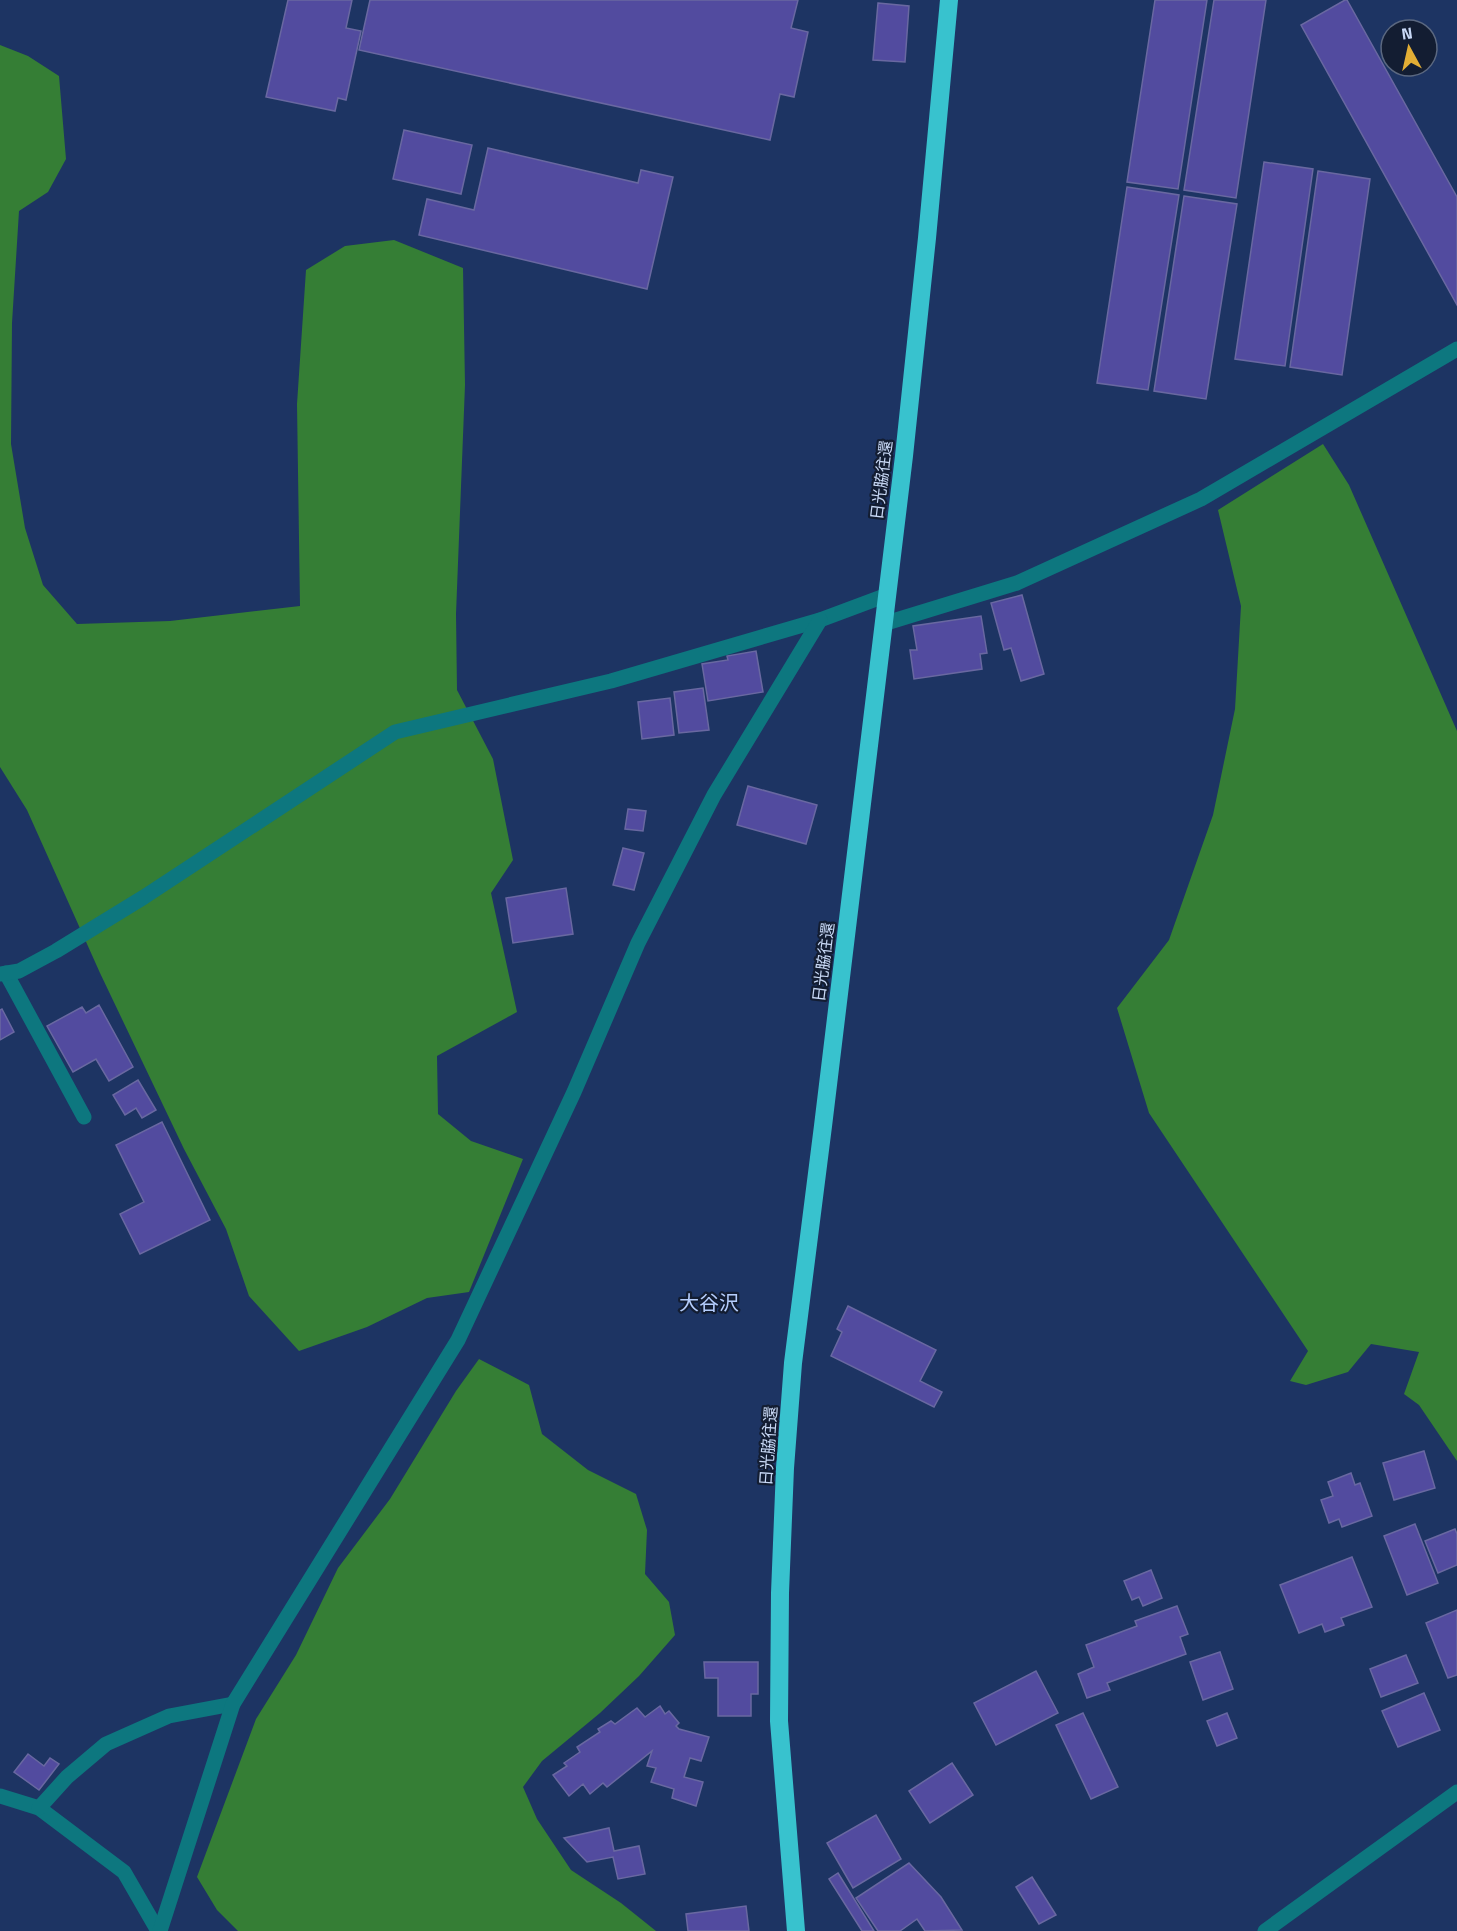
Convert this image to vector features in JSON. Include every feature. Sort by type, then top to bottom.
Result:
[{"type":"highway","name":"日光脇往還","points":[[796,1931],[779,1721],[780,1593],[785,1468],[793,1364],[904,456],[949,0]]},
{"type":"street","points":[[883,624],[1017,583],[1201,498],[1457,349]]},
{"type":"street","points":[[84,1117],[3,973],[19,971],[144,897],[395,732],[611,681],[820,620],[887,595]]},
{"type":"street","points":[[159,1931],[233,1704],[458,1340],[574,1092],[638,943],[714,795],[820,620]]},
{"type":"street","points":[[39,1808],[67,1777],[105,1744],[169,1716],[233,1704]]},
{"type":"street","points":[[1265,1931],[1457,1792]]},
{"type":"street","points":[[0,1796],[39,1808],[124,1872],[159,1931]]},
{"type":"green space","points":[[0,45],[28,56],[59,76],[66,159],[48,192],[19,211],[12,323],[11,444],[25,528],[43,585],[77,624],[170,621],[300,606],[297,404],[306,270],[345,246],[394,240],[463,268],[465,385],[456,614],[457,690],[493,759],[513,860],[491,893],[517,1012],[437,1056],[438,1114],[471,1141],[523,1159],[469,1292],[427,1298],[367,1327],[299,1351],[249,1296],[226,1229],[184,1149],[100,973],[27,810],[0,767]]},
{"type":"green space","points":[[1323,444],[1349,485],[1457,731],[1457,1461],[1419,1405],[1404,1394],[1419,1352],[1371,1344],[1348,1372],[1306,1385],[1290,1381],[1308,1351],[1149,1113],[1117,1008],[1169,940],[1213,815],[1235,709],[1241,606],[1218,510]]},
{"type":"green space","points":[[479,1359],[529,1385],[542,1434],[588,1470],[636,1494],[647,1530],[645,1574],[669,1602],[675,1635],[639,1676],[600,1713],[542,1761],[523,1787],[537,1819],[571,1870],[621,1903],[656,1931],[238,1931],[217,1910],[197,1877],[256,1719],[296,1655],[338,1568],[390,1499],[456,1391]]},
{"type":"building","points":[[288,0],[352,0],[346,28],[361,31],[346,100],[338,98],[335,111],[266,97]]},
{"type":"building","points":[[370,0],[798,0],[791,28],[808,32],[794,97],[780,94],[770,140],[359,50]]},
{"type":"building","points":[[1155,0],[1207,0],[1178,189],[1127,182]]},
{"type":"building","points":[[1214,0],[1266,0],[1236,198],[1184,190]]},
{"type":"building","points":[[1347,0],[1379,57],[1379,78],[1391,78],[1457,197],[1457,305],[1301,25]]},
{"type":"building","points":[[878,3],[909,6],[905,62],[873,60]]},
{"type":"building","points":[[404,130],[472,145],[461,194],[393,179]]},
{"type":"building","points":[[488,148],[638,183],[641,170],[673,177],[647,289],[419,235],[427,199],[474,210]]},
{"type":"building","points":[[1264,162],[1313,169],[1285,366],[1235,359]]},
{"type":"building","points":[[1318,171],[1370,179],[1342,375],[1290,367]]},
{"type":"building","points":[[1127,187],[1179,195],[1148,390],[1097,383]]},
{"type":"building","points":[[1184,196],[1237,204],[1206,399],[1154,391]]},
{"type":"building","points":[[1022,595],[1044,674],[1021,681],[1011,648],[1004,650],[991,603]]},
{"type":"building","points":[[981,616],[987,653],[980,654],[982,669],[914,679],[910,650],[917,650],[913,626]]},
{"type":"building","points":[[756,651],[763,692],[708,701],[702,664],[728,660],[727,656]]},
{"type":"building","points":[[703,688],[709,730],[679,733],[674,692]]},
{"type":"building","points":[[670,698],[674,735],[642,739],[638,702]]},
{"type":"building","points":[[748,786],[817,805],[806,844],[737,825]]},
{"type":"building","points":[[628,809],[646,811],[643,831],[625,829]]},
{"type":"building","points":[[623,848],[644,853],[634,890],[613,885]]},
{"type":"building","points":[[566,888],[573,934],[513,943],[506,898]]},
{"type":"building","points":[[99,1005],[133,1067],[109,1081],[96,1059],[73,1072],[47,1026],[82,1007],[86,1013]]},
{"type":"building","points":[[2,1009],[14,1032],[0,1040],[0,1010]]},
{"type":"building","points":[[138,1080],[156,1110],[142,1118],[136,1108],[125,1115],[113,1095]]},
{"type":"building","points":[[162,1122],[210,1220],[140,1254],[120,1214],[144,1202],[116,1145]]},
{"type":"building","points":[[848,1306],[936,1350],[920,1381],[942,1392],[934,1407],[831,1356],[842,1332],[837,1329]]},
{"type":"building","points":[[1424,1451],[1435,1488],[1394,1500],[1383,1463]]},
{"type":"building","points":[[1351,1473],[1355,1485],[1360,1483],[1372,1516],[1342,1527],[1339,1519],[1329,1523],[1321,1500],[1333,1496],[1328,1482]]},
{"type":"building","points":[[1415,1524],[1438,1583],[1407,1595],[1384,1536]]},
{"type":"building","points":[[1455,1529],[1457,1565],[1438,1573],[1425,1541]]},
{"type":"building","points":[[1352,1557],[1372,1607],[1341,1618],[1344,1625],[1325,1632],[1322,1624],[1299,1633],[1280,1585]]},
{"type":"building","points":[[1151,1570],[1162,1598],[1143,1606],[1139,1597],[1132,1600],[1124,1581]]},
{"type":"building","points":[[1177,1606],[1188,1634],[1180,1637],[1186,1654],[1107,1683],[1110,1690],[1087,1698],[1078,1674],[1094,1667],[1086,1645],[1137,1626],[1135,1621]]},
{"type":"building","points":[[1457,1610],[1457,1675],[1448,1678],[1426,1623]]},
{"type":"building","points":[[1220,1652],[1233,1689],[1203,1700],[1190,1662]]},
{"type":"building","points":[[1406,1655],[1418,1683],[1381,1697],[1370,1669]]},
{"type":"building","points":[[704,1662],[758,1662],[758,1694],[751,1694],[751,1716],[718,1716],[718,1678],[705,1678]]},
{"type":"building","points":[[1036,1671],[1058,1713],[996,1745],[974,1703]]},
{"type":"building","points":[[1424,1693],[1440,1730],[1398,1747],[1382,1711]]},
{"type":"building","points":[[660,1706],[665,1714],[669,1711],[679,1723],[676,1726],[679,1729],[709,1737],[701,1761],[690,1758],[684,1777],[703,1782],[696,1806],[672,1798],[674,1789],[651,1782],[656,1768],[647,1766],[652,1751],[607,1787],[603,1783],[590,1794],[583,1784],[569,1796],[553,1775],[567,1766],[564,1763],[580,1752],[577,1747],[600,1732],[598,1729],[611,1721],[615,1724],[637,1708],[645,1717]]},
{"type":"building","points":[[1083,1713],[1118,1787],[1091,1799],[1056,1725]]},
{"type":"building","points":[[1227,1713],[1237,1738],[1217,1746],[1207,1721]]},
{"type":"building","points":[[28,1754],[44,1766],[50,1758],[59,1764],[39,1790],[14,1772]]},
{"type":"building","points":[[952,1763],[973,1795],[930,1823],[909,1791]]},
{"type":"building","points":[[876,1815],[901,1859],[853,1888],[827,1843]]},
{"type":"building","points":[[609,1828],[614,1851],[639,1846],[645,1874],[618,1879],[613,1857],[587,1862],[564,1838]]},
{"type":"building","points":[[909,1863],[941,1897],[962,1930],[925,1931],[917,1919],[900,1931],[878,1931],[856,1898]]},
{"type":"building","points":[[838,1873],[874,1931],[862,1931],[829,1879]]},
{"type":"building","points":[[1032,1877],[1056,1915],[1039,1924],[1016,1887]]},
{"type":"building","points":[[746,1906],[749,1931],[688,1931],[686,1914]]},
{"type":"district","name":"大谷沢","points":[[709,1303]]}]
